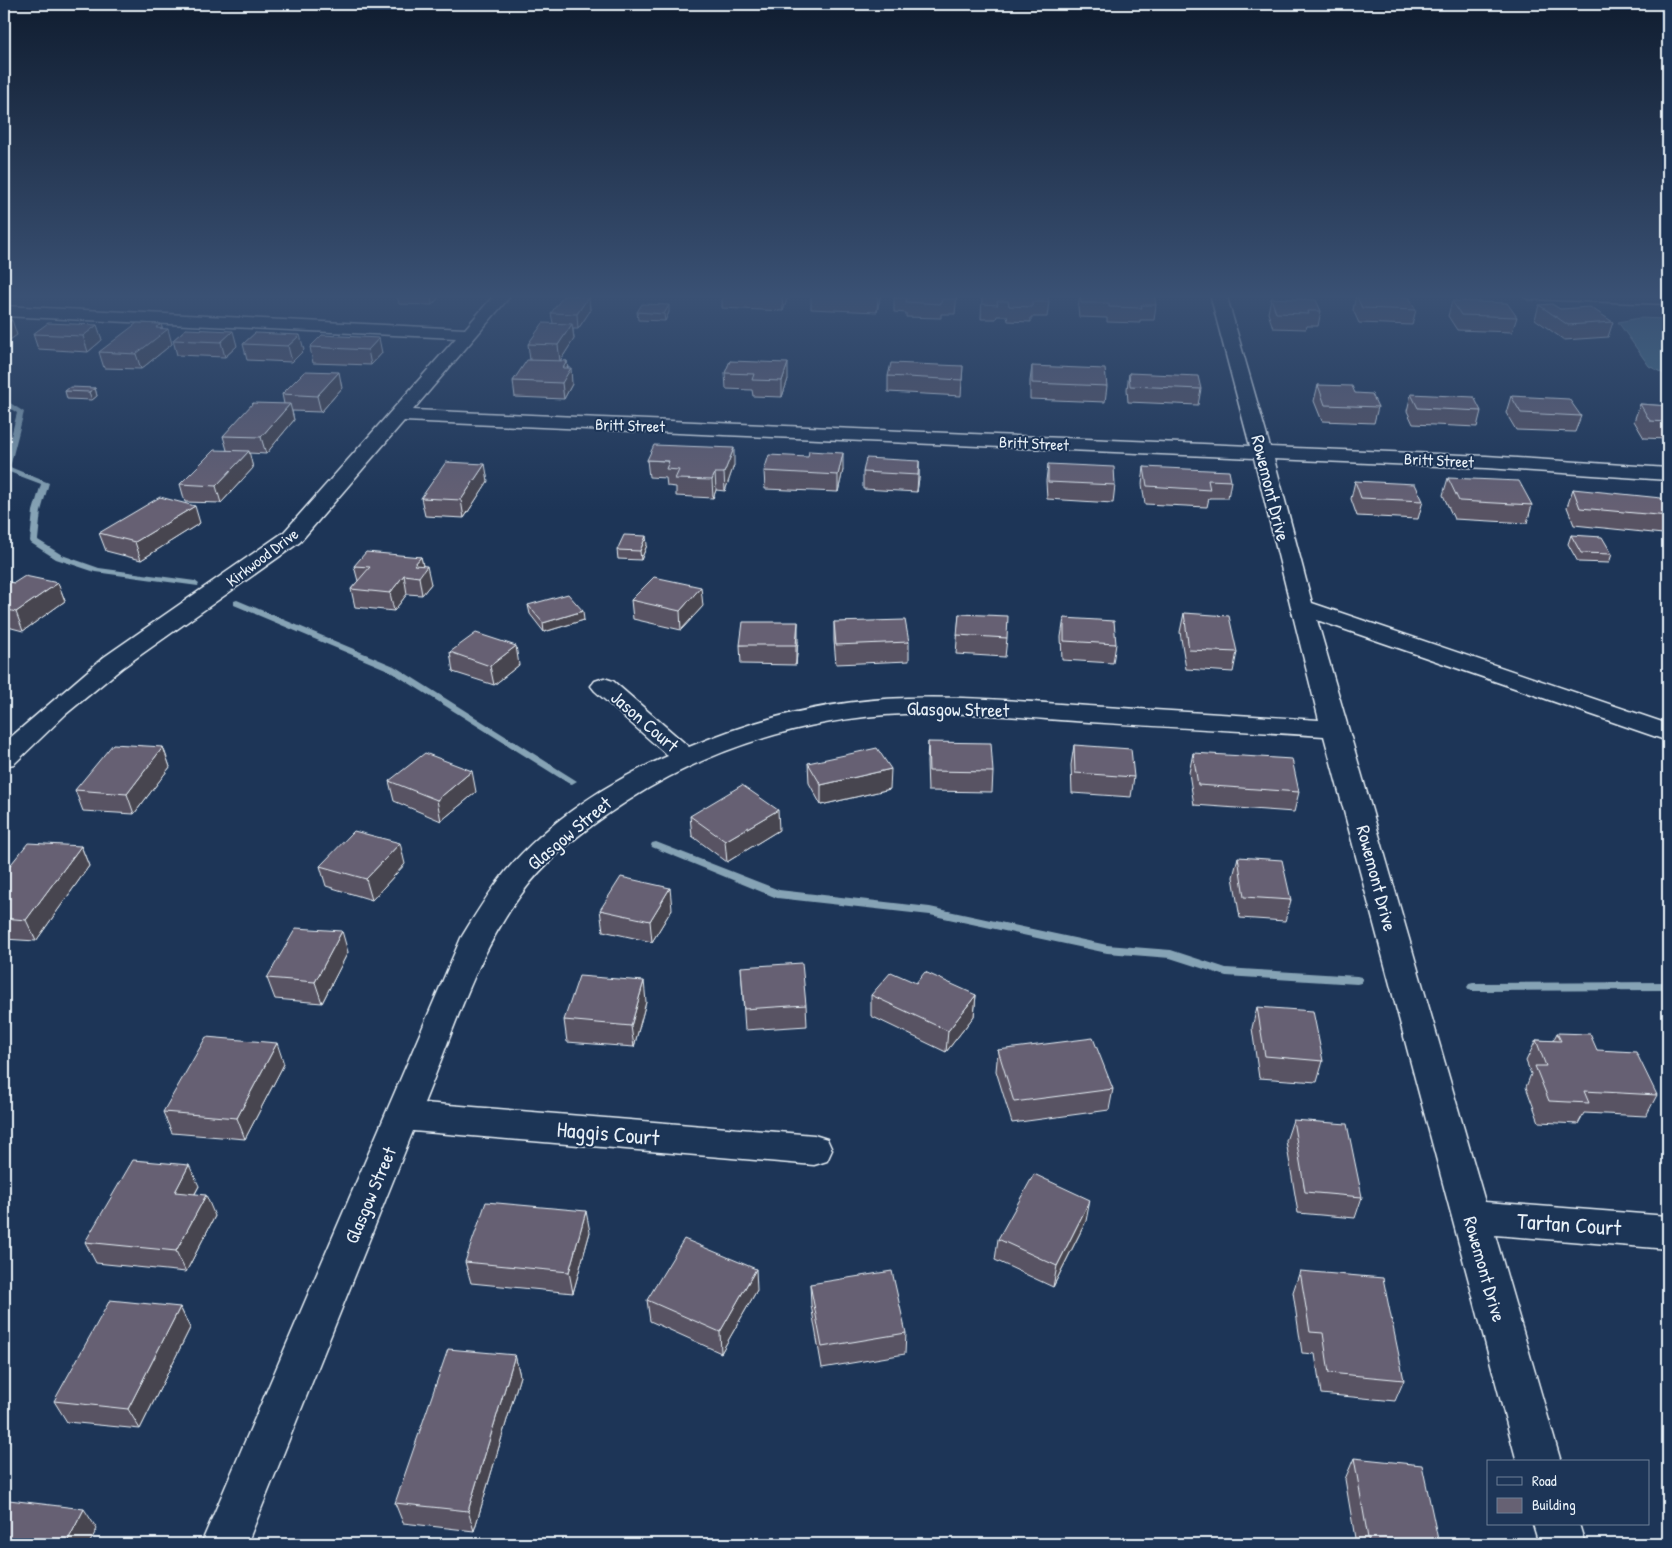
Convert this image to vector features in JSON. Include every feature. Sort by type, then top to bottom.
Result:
[{"type":"street","name":"Kirkwood Drive","points":[[4,758],[43,720],[111,664],[151,634],[252,568],[292,537],[442,366]]},
{"type":"street","name":"Rowemont Drive","points":[[1238,366],[1301,607],[1538,1460]]},
{"type":"street","name":"Britt Street","points":[[400,415],[1486,462],[1668,474]]},
{"type":"street","points":[[1301,607],[1668,733]]},
{"type":"street","name":"Jason Court","points":[[604,686],[685,757]]},
{"type":"street","name":"Glasgow Street","points":[[224,1544],[472,946],[504,895],[526,868],[551,844],[608,798],[639,779],[685,757],[745,734],[846,711],[904,707],[975,707],[1336,729]]},
{"type":"street","name":"Haggis Court","points":[[403,1116],[814,1150]]},
{"type":"street","name":"Tartan Court","points":[[1470,1217],[1668,1232]]},
{"type":"street","points":[[1557,1526],[1562,1544]]},
{"type":"water","points":[[1649,366],[1668,366],[1668,376]]},
{"type":"building","points":[[523,366],[564,366],[563,368],[571,368],[562,383],[513,381]]},
{"type":"building","points":[[728,366],[787,366],[782,381],[752,380],[754,374],[725,373]]},
{"type":"building","points":[[890,366],[963,366],[962,380],[888,376]]},
{"type":"building","points":[[1032,366],[1038,366],[1105,369],[1107,386],[1032,383]]},
{"type":"building","points":[[305,371],[339,372],[317,396],[282,394]]},
{"type":"building","points":[[1129,373],[1198,376],[1201,389],[1130,386]]},
{"type":"building","points":[[1318,385],[1352,386],[1355,393],[1372,394],[1378,407],[1325,405]]},
{"type":"building","points":[[70,387],[95,388],[89,392],[65,391]]},
{"type":"building","points":[[1411,394],[1474,397],[1481,411],[1418,408]]},
{"type":"building","points":[[1511,396],[1569,399],[1581,416],[1521,413]]},
{"type":"building","points":[[253,403],[290,404],[261,437],[223,436]]},
{"type":"building","points":[[1640,404],[1668,406],[1668,422],[1650,421]]},
{"type":"building","points":[[654,445],[734,448],[724,473],[715,473],[712,480],[675,479],[679,470],[666,469],[669,461],[647,460]]},
{"type":"building","points":[[214,450],[249,451],[216,486],[180,484]]},
{"type":"building","points":[[809,451],[843,453],[838,475],[764,471],[769,455],[808,457]]},
{"type":"building","points":[[866,458],[919,461],[918,475],[863,472]]},
{"type":"building","points":[[446,462],[485,464],[461,500],[421,498]]},
{"type":"building","points":[[1048,464],[1114,467],[1115,485],[1048,482]]},
{"type":"building","points":[[1144,467],[1229,471],[1231,481],[1208,480],[1210,490],[1147,486]]},
{"type":"building","points":[[1448,478],[1519,481],[1532,505],[1459,501]]},
{"type":"building","points":[[1355,481],[1415,484],[1423,501],[1361,498]]},
{"type":"building","points":[[1573,489],[1661,498],[1668,516],[1580,508]]},
{"type":"building","points":[[160,497],[195,506],[135,542],[99,533]]},
{"type":"building","points":[[624,535],[646,536],[640,551],[617,550]]},
{"type":"building","points":[[1571,535],[1602,537],[1612,554],[1581,553]]},
{"type":"building","points":[[366,552],[421,557],[414,565],[427,566],[419,577],[404,575],[390,593],[351,589],[370,567],[354,566]]},
{"type":"building","points":[[25,576],[58,583],[16,612],[4,609],[4,581],[14,583]]},
{"type":"building","points":[[654,577],[701,587],[680,611],[631,600]]},
{"type":"building","points":[[568,594],[583,611],[543,623],[528,605]]},
{"type":"building","points":[[1184,613],[1229,616],[1237,652],[1189,650]]},
{"type":"building","points":[[959,614],[1008,616],[1007,638],[957,635]]},
{"type":"building","points":[[1064,618],[1114,621],[1116,644],[1064,641]]},
{"type":"building","points":[[905,620],[909,642],[836,645],[834,622]]},
{"type":"building","points":[[743,622],[798,622],[796,645],[740,645]]},
{"type":"building","points":[[476,633],[516,646],[490,666],[450,652]]},
{"type":"building","points":[[928,742],[991,743],[993,772],[929,771]]},
{"type":"building","points":[[113,744],[163,747],[127,794],[75,790]]},
{"type":"building","points":[[1074,745],[1131,749],[1134,777],[1075,773]]},
{"type":"building","points":[[877,748],[891,769],[821,785],[808,763]]},
{"type":"building","points":[[425,753],[472,771],[437,800],[389,781]]},
{"type":"building","points":[[1193,753],[1292,759],[1299,792],[1198,785]]},
{"type":"building","points":[[742,785],[778,810],[725,841],[690,816]]},
{"type":"building","points":[[354,831],[400,843],[366,879],[320,866]]},
{"type":"building","points":[[28,843],[81,846],[26,920],[4,918],[4,873]]},
{"type":"building","points":[[1238,857],[1282,860],[1291,900],[1244,897]]},
{"type":"building","points":[[621,877],[670,888],[650,921],[600,910]]},
{"type":"building","points":[[296,928],[342,931],[315,982],[267,978]]},
{"type":"building","points":[[802,963],[806,1005],[744,1009],[741,967]]},
{"type":"building","points":[[891,972],[916,983],[925,972],[976,995],[948,1031],[871,995]]},
{"type":"building","points":[[579,976],[644,981],[631,1026],[564,1020]]},
{"type":"building","points":[[1257,1007],[1313,1011],[1323,1061],[1265,1056]]},
{"type":"building","points":[[1557,1033],[1590,1034],[1597,1050],[1636,1052],[1657,1095],[1584,1091],[1589,1103],[1549,1101],[1535,1066],[1546,1066],[1536,1040],[1561,1041]]},
{"type":"building","points":[[206,1037],[277,1043],[237,1118],[163,1112]]},
{"type":"building","points":[[1093,1038],[1113,1089],[1014,1102],[998,1050]]},
{"type":"building","points":[[1293,1120],[1347,1124],[1362,1197],[1305,1192]]},
{"type":"building","points":[[133,1160],[189,1165],[175,1192],[206,1195],[176,1251],[85,1242]]},
{"type":"building","points":[[1034,1174],[1090,1200],[1057,1266],[998,1239]]},
{"type":"building","points":[[486,1202],[586,1211],[569,1272],[465,1262]]},
{"type":"building","points":[[684,1239],[756,1269],[720,1332],[647,1300]]},
{"type":"building","points":[[892,1271],[906,1333],[822,1347],[810,1284]]},
{"type":"building","points":[[1300,1271],[1383,1278],[1404,1380],[1329,1373],[1323,1333],[1310,1332]]},
{"type":"building","points":[[110,1300],[180,1307],[128,1409],[54,1401]]},
{"type":"building","points":[[448,1349],[515,1355],[468,1511],[395,1503]]},
{"type":"building","points":[[1354,1458],[1422,1465],[1439,1544],[1369,1544]]},
{"type":"building","points":[[9,1500],[84,1509],[66,1544],[4,1544],[4,1510]]},
{"type":"waterway","points":[[4,401],[21,412],[6,468],[45,483],[37,511],[34,541],[59,557],[98,570],[195,584]]},
{"type":"waterway","points":[[237,603],[391,668],[572,781]]},
{"type":"waterway","points":[[656,845],[777,894],[930,911],[1107,949],[1171,954],[1226,972],[1357,980]]},
{"type":"waterway","points":[[1473,987],[1668,986]]}]
